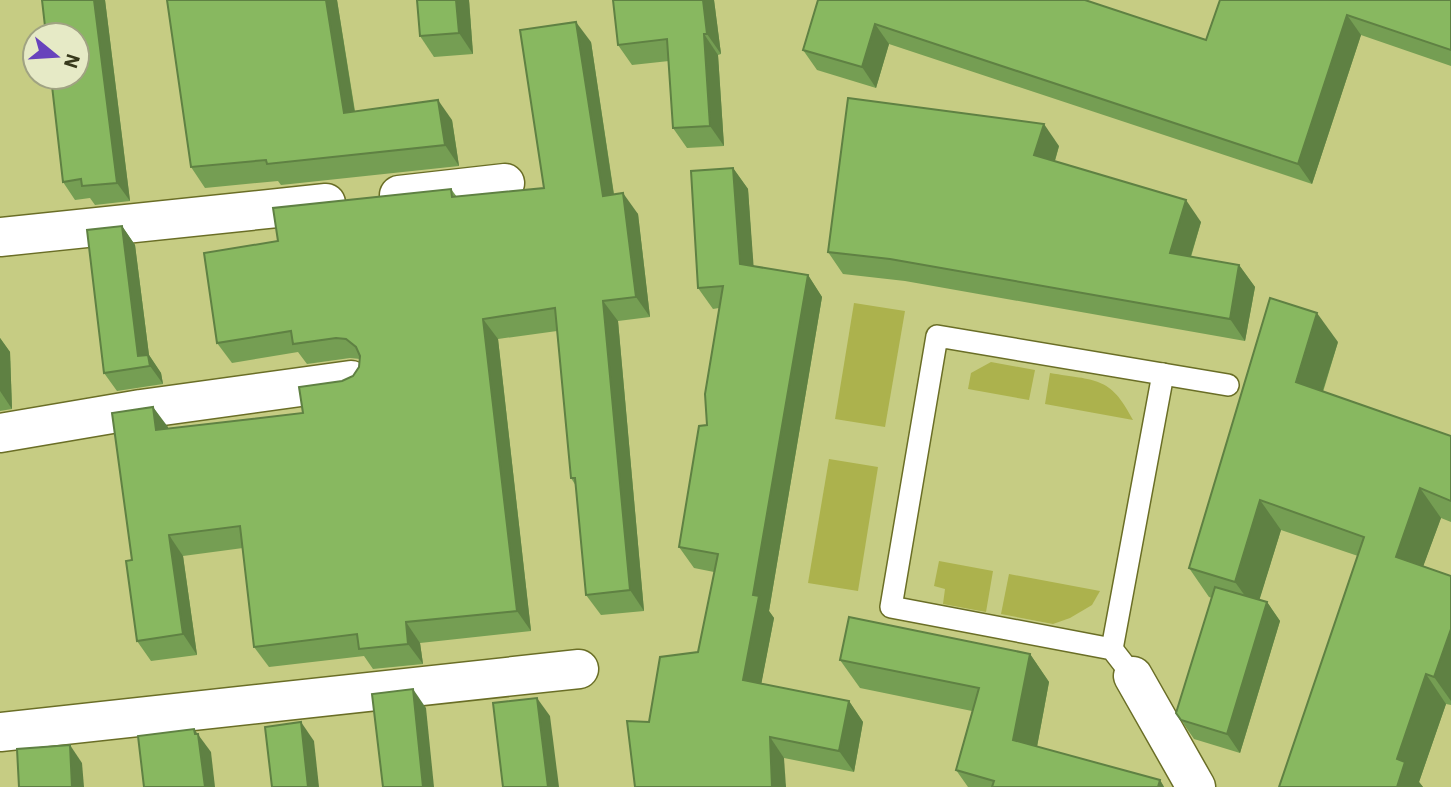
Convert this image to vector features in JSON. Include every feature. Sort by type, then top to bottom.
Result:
[{"type":"street","points":[[0,237],[505,183]]},
{"type":"street","points":[[0,433],[141,409],[353,380]]},
{"type":"street","points":[[1123,663],[1196,787]]},
{"type":"street","points":[[0,732],[579,669]]},
{"type":"lane","points":[[1163,374],[1123,663],[891,607],[937,336],[1163,374],[1228,385]]},
{"type":"green space","points":[[854,303],[905,311],[885,427],[835,419]]},
{"type":"green space","points":[[991,362],[1035,370],[1029,400],[968,389],[971,373]]},
{"type":"green space","points":[[1050,373],[1090,380],[1108,387],[1125,405],[1133,420],[1045,404]]},
{"type":"green space","points":[[829,459],[878,467],[858,591],[808,583]]},
{"type":"green space","points":[[939,561],[993,571],[986,612],[943,604],[945,589],[934,586]]},
{"type":"green space","points":[[1009,574],[1100,591],[1092,605],[1053,624],[1001,614]]},
{"type":"building","points":[[42,0],[94,0],[117,183],[82,186],[81,179],[63,182],[53,91],[91,91],[91,21],[44,21]]},
{"type":"building","points":[[167,0],[326,0],[344,113],[438,100],[445,145],[267,164],[266,160],[191,167]]},
{"type":"building","points":[[417,0],[456,0],[459,33],[420,36]]},
{"type":"building","points":[[613,0],[703,0],[707,34],[704,34],[710,126],[673,128],[667,39],[618,45]]},
{"type":"building","points":[[818,0],[1085,0],[1206,40],[1220,0],[1451,0],[1451,50],[1347,15],[1298,164],[875,24],[862,67],[803,50]]},
{"type":"building","points":[[576,22],[603,196],[623,193],[636,297],[603,301],[630,590],[586,595],[575,478],[571,478],[555,308],[483,319],[517,611],[406,622],[408,644],[359,649],[357,634],[254,647],[240,526],[169,535],[183,634],[137,641],[126,561],[132,560],[112,413],[153,407],[156,430],[303,413],[299,387],[342,381],[353,376],[359,367],[360,356],[356,347],[346,339],[293,344],[291,331],[217,343],[204,253],[278,241],[273,208],[451,189],[452,197],[544,188],[520,30]]},
{"type":"building","points":[[848,98],[1044,124],[1034,155],[1186,200],[1170,253],[1239,265],[1230,319],[890,259],[828,252]]},
{"type":"building","points":[[733,168],[740,264],[808,275],[753,595],[759,596],[743,680],[849,701],[839,751],[770,737],[772,787],[635,787],[627,721],[649,722],[660,657],[698,652],[718,554],[679,547],[699,426],[707,425],[705,394],[723,286],[698,288],[691,171]]},
{"type":"building","points":[[122,226],[138,356],[148,355],[150,366],[104,373],[87,230]]},
{"type":"building","points":[[1270,298],[1317,313],[1296,382],[1451,436],[1451,501],[1420,488],[1396,557],[1451,576],[1451,629],[1434,677],[1426,674],[1397,759],[1405,762],[1397,787],[1279,787],[1364,537],[1260,500],[1235,582],[1189,568]]},
{"type":"building","points":[[1215,587],[1267,602],[1227,734],[1181,720],[1176,713]]},
{"type":"building","points":[[849,617],[1030,654],[1013,740],[1160,780],[1158,787],[992,787],[994,781],[956,770],[979,688],[840,660]]},
{"type":"building","points":[[413,689],[423,787],[383,787],[372,694]]},
{"type":"building","points":[[537,698],[548,787],[503,787],[493,703]]},
{"type":"building","points":[[301,722],[308,787],[272,787],[265,727]]},
{"type":"building","points":[[194,729],[195,734],[198,734],[205,787],[144,787],[138,736]]},
{"type":"building","points":[[70,745],[72,787],[19,787],[17,749]]}]
